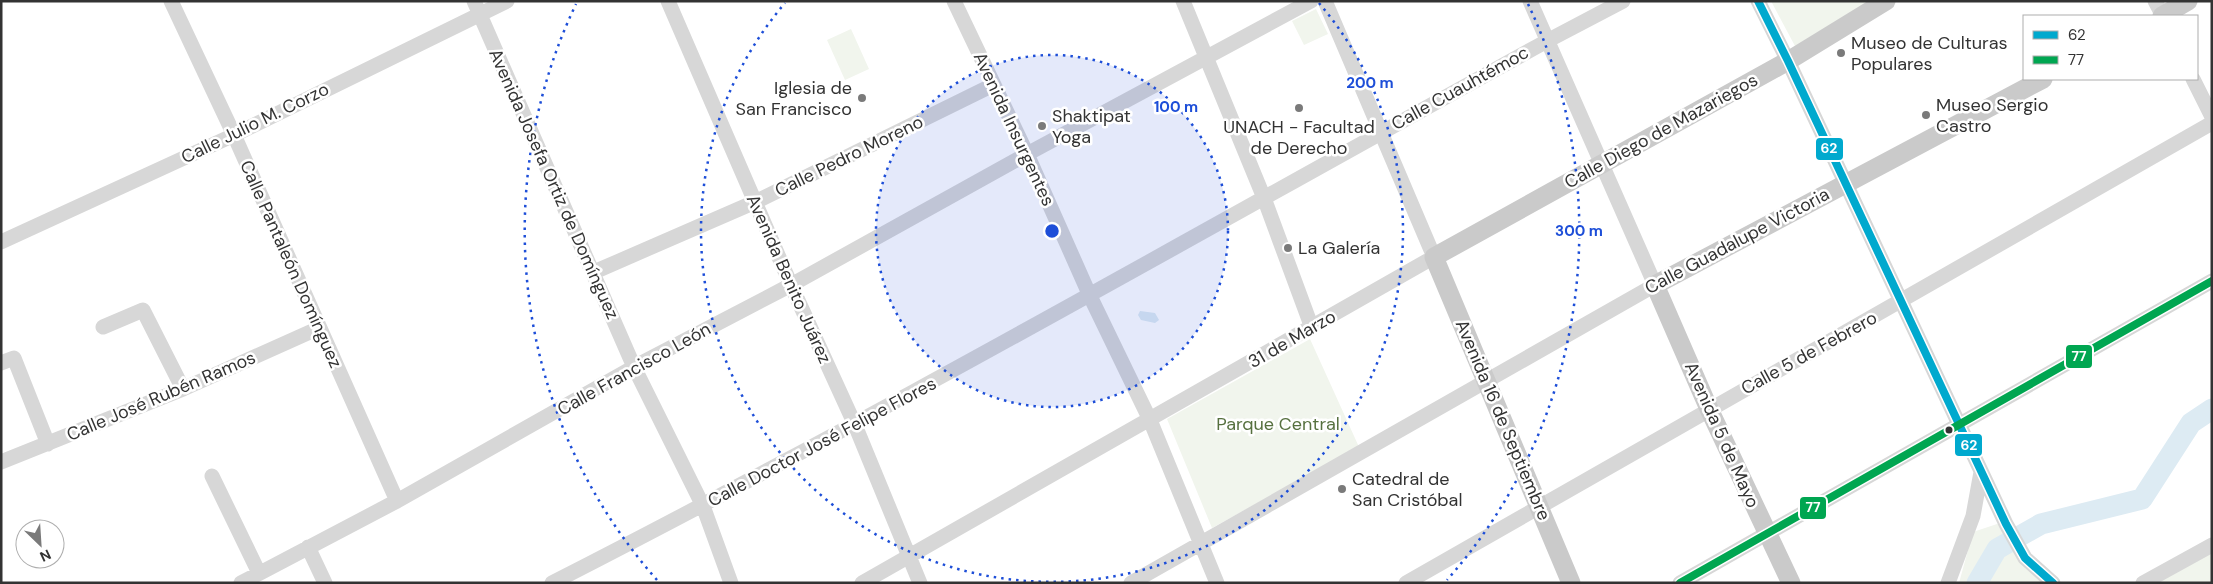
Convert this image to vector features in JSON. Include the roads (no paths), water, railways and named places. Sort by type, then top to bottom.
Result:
[{"type":"main road","name":"Calle Diego de Mazariegos","points":[[1434,257],[1788,61],[1886,1]]},
{"type":"main road","points":[[2165,15],[2188,1]]},
{"type":"main road","name":"Calle Guadalupe Victoria","points":[[1655,286],[2041,80]]},
{"type":"main road","name":"Avenida 16 de Septiembre","points":[[1434,257],[1571,583]]},
{"type":"main road","name":"Avenida 5 de Mayo","points":[[1655,286],[1766,533],[1791,583]]},
{"type":"street","name":"Calle Pantaleón Domínguez","points":[[171,1],[234,135],[397,501]]},
{"type":"street","name":"Calle Julio M. Corzo","points":[[1,242],[234,135],[477,7],[507,1]]},
{"type":"street","name":"Avenida Benito Juárez","points":[[668,1],[791,285],[855,425],[920,583]]},
{"type":"street","name":"Avenida Insurgentes","points":[[954,1],[1027,154],[1090,296],[1150,420],[1217,583]]},
{"type":"street","points":[[1183,1],[1264,198],[1312,328]]},
{"type":"street","name":"Calle Francisco León","points":[[240,583],[397,501],[634,367],[791,285],[1027,154],[1311,1]]},
{"type":"street","points":[[1325,1],[1434,257]]},
{"type":"street","points":[[1530,1],[1655,286]]},
{"type":"street","name":"Calle Cuauhtémoc","points":[[1090,296],[1381,132],[1623,1]]},
{"type":"street","points":[[1758,1],[1846,183],[2006,524],[2025,558],[2054,583]]},
{"type":"street","points":[[2155,1],[2162,15]]},
{"type":"street","name":"Avenida Josefa Ortiz de Domínguez","points":[[477,7],[634,367],[703,506],[731,583]]},
{"type":"street","points":[[2194,80],[2212,117]]},
{"type":"street","name":"Calle Pedro Moreno","points":[[594,272],[755,202],[993,85]]},
{"type":"street","name":"Calle 5 de Febrero","points":[[1406,583],[1423,578],[1538,507],[1709,408],[1902,302],[2212,123]]},
{"type":"street","name":"31 de Marzo","points":[[862,583],[1434,257]]},
{"type":"street","points":[[1680,583],[2212,282]]},
{"type":"street","name":"Calle Guadalupe Victoria","points":[[1130,583],[1655,286]]},
{"type":"street","name":"Calle Doctor José Felipe Flores","points":[[552,583],[703,506],[855,425],[1090,296]]},
{"type":"street","points":[[103,327],[143,310],[183,389]]},
{"type":"street","name":"Calle José Rubén Ramos","points":[[1,462],[183,389],[319,328]]},
{"type":"street","points":[[8,360],[48,444]]},
{"type":"street","points":[[1948,583],[1973,516],[1981,472]]},
{"type":"street","points":[[212,476],[259,573]]},
{"type":"street","points":[[2143,583],[2212,546]]},
{"type":"street","points":[[308,547],[325,583]]},
{"type":"waterway","points":[[1977,583],[1997,549],[2041,524],[2142,499],[2191,423],[2212,409]]},
{"type":"place","name":"Museo de Culturas Populares","points":[[1841,53]]},
{"type":"place","name":"Iglesia de San Francisco","points":[[862,98]]},
{"type":"place","name":"UNACH - Facultad de Derecho","points":[[1299,108]]},
{"type":"place","name":"Museo Sergio Castro","points":[[1926,115]]},
{"type":"place","name":"Shaktipat Yoga","points":[[1042,126]]},
{"type":"place","name":"La Galería","points":[[1288,248]]},
{"type":"place","name":"Catedral de San Cristóbal","points":[[1342,489]]},
{"type":"park label","name":"Parque Central","points":[[1278,424]]}]
